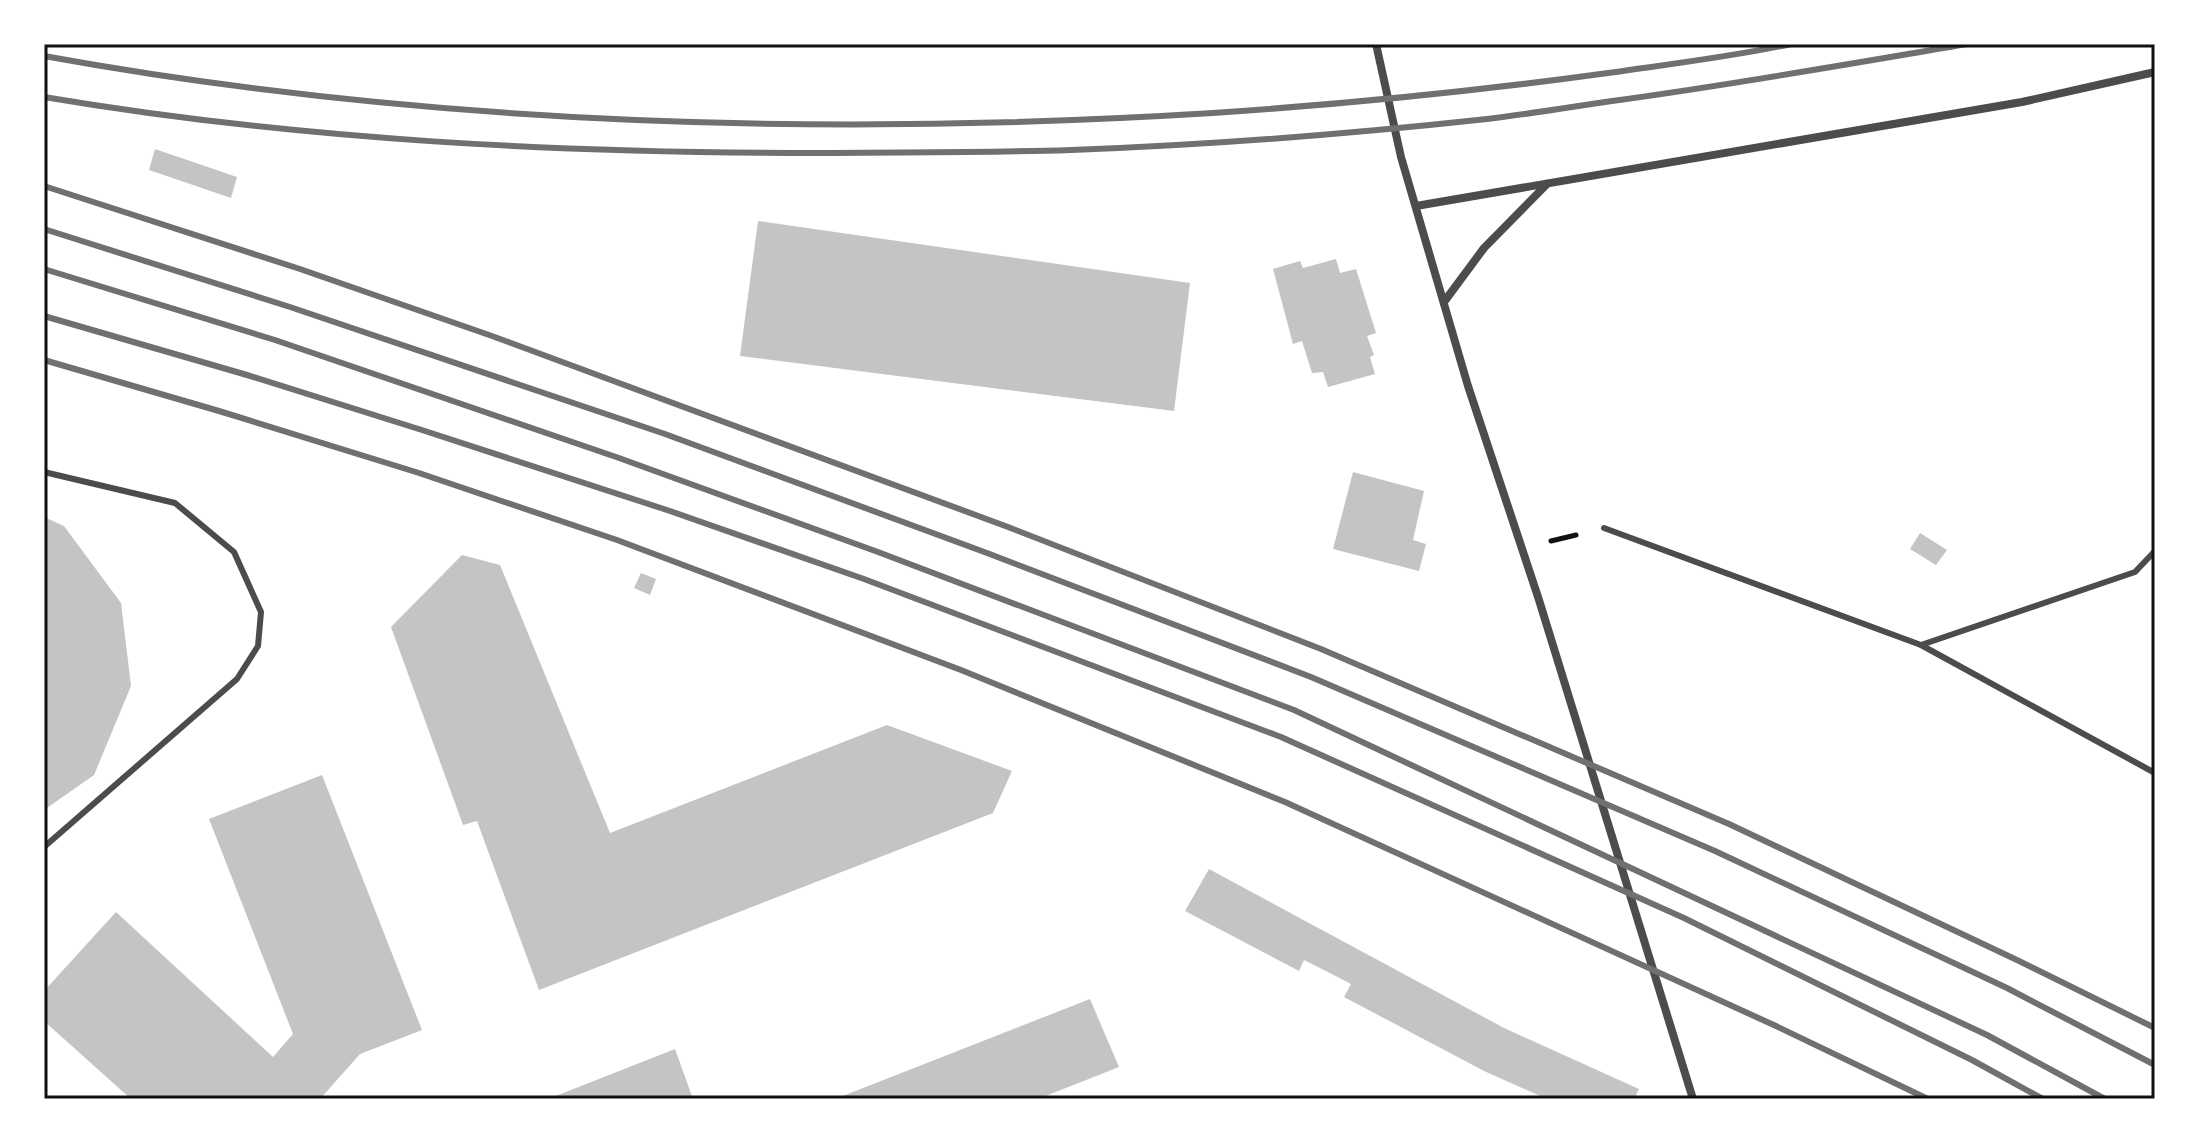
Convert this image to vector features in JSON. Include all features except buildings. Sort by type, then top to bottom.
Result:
[{"type":"street","points":[[1376,44],[1401,157],[1468,386],[1539,600],[1692,1098]]},
{"type":"street","points":[[1416,206],[2022,102],[2155,72]]},
{"type":"street","points":[[1444,302],[1484,248],[1547,183]]},
{"type":"lane","points":[[44,472],[175,503],[234,552],[261,612],[258,646],[237,679],[44,847]]},
{"type":"lane","points":[[1604,528],[1921,645],[2155,773]]},
{"type":"lane","points":[[1921,645],[2135,572],[2153,556]]},
{"type":"railway","points":[[44,56],[189,80],[334,98],[480,111],[627,120],[920,124],[1213,113],[1362,101],[1608,73],[1791,44]]},
{"type":"railway","points":[[44,97],[236,124],[527,147],[818,153],[1039,151],[1279,138],[1487,119],[1701,88],[1967,44]]},
{"type":"railway","points":[[44,186],[300,269],[492,336],[1008,527],[1321,649],[1729,824],[2155,1028]]},
{"type":"railway","points":[[44,229],[290,307],[665,434],[1311,677],[1715,851],[2007,988],[2155,1065]]},
{"type":"railway","points":[[44,269],[275,340],[619,458],[878,552],[1294,710],[1987,1035],[2105,1099]]},
{"type":"railway","points":[[44,316],[247,375],[667,510],[864,579],[1281,737],[1684,918],[1972,1060],[2043,1099]]},
{"type":"railway","points":[[44,360],[419,473],[617,540],[961,670],[1285,802],[1776,1026],[1928,1099]]}]
